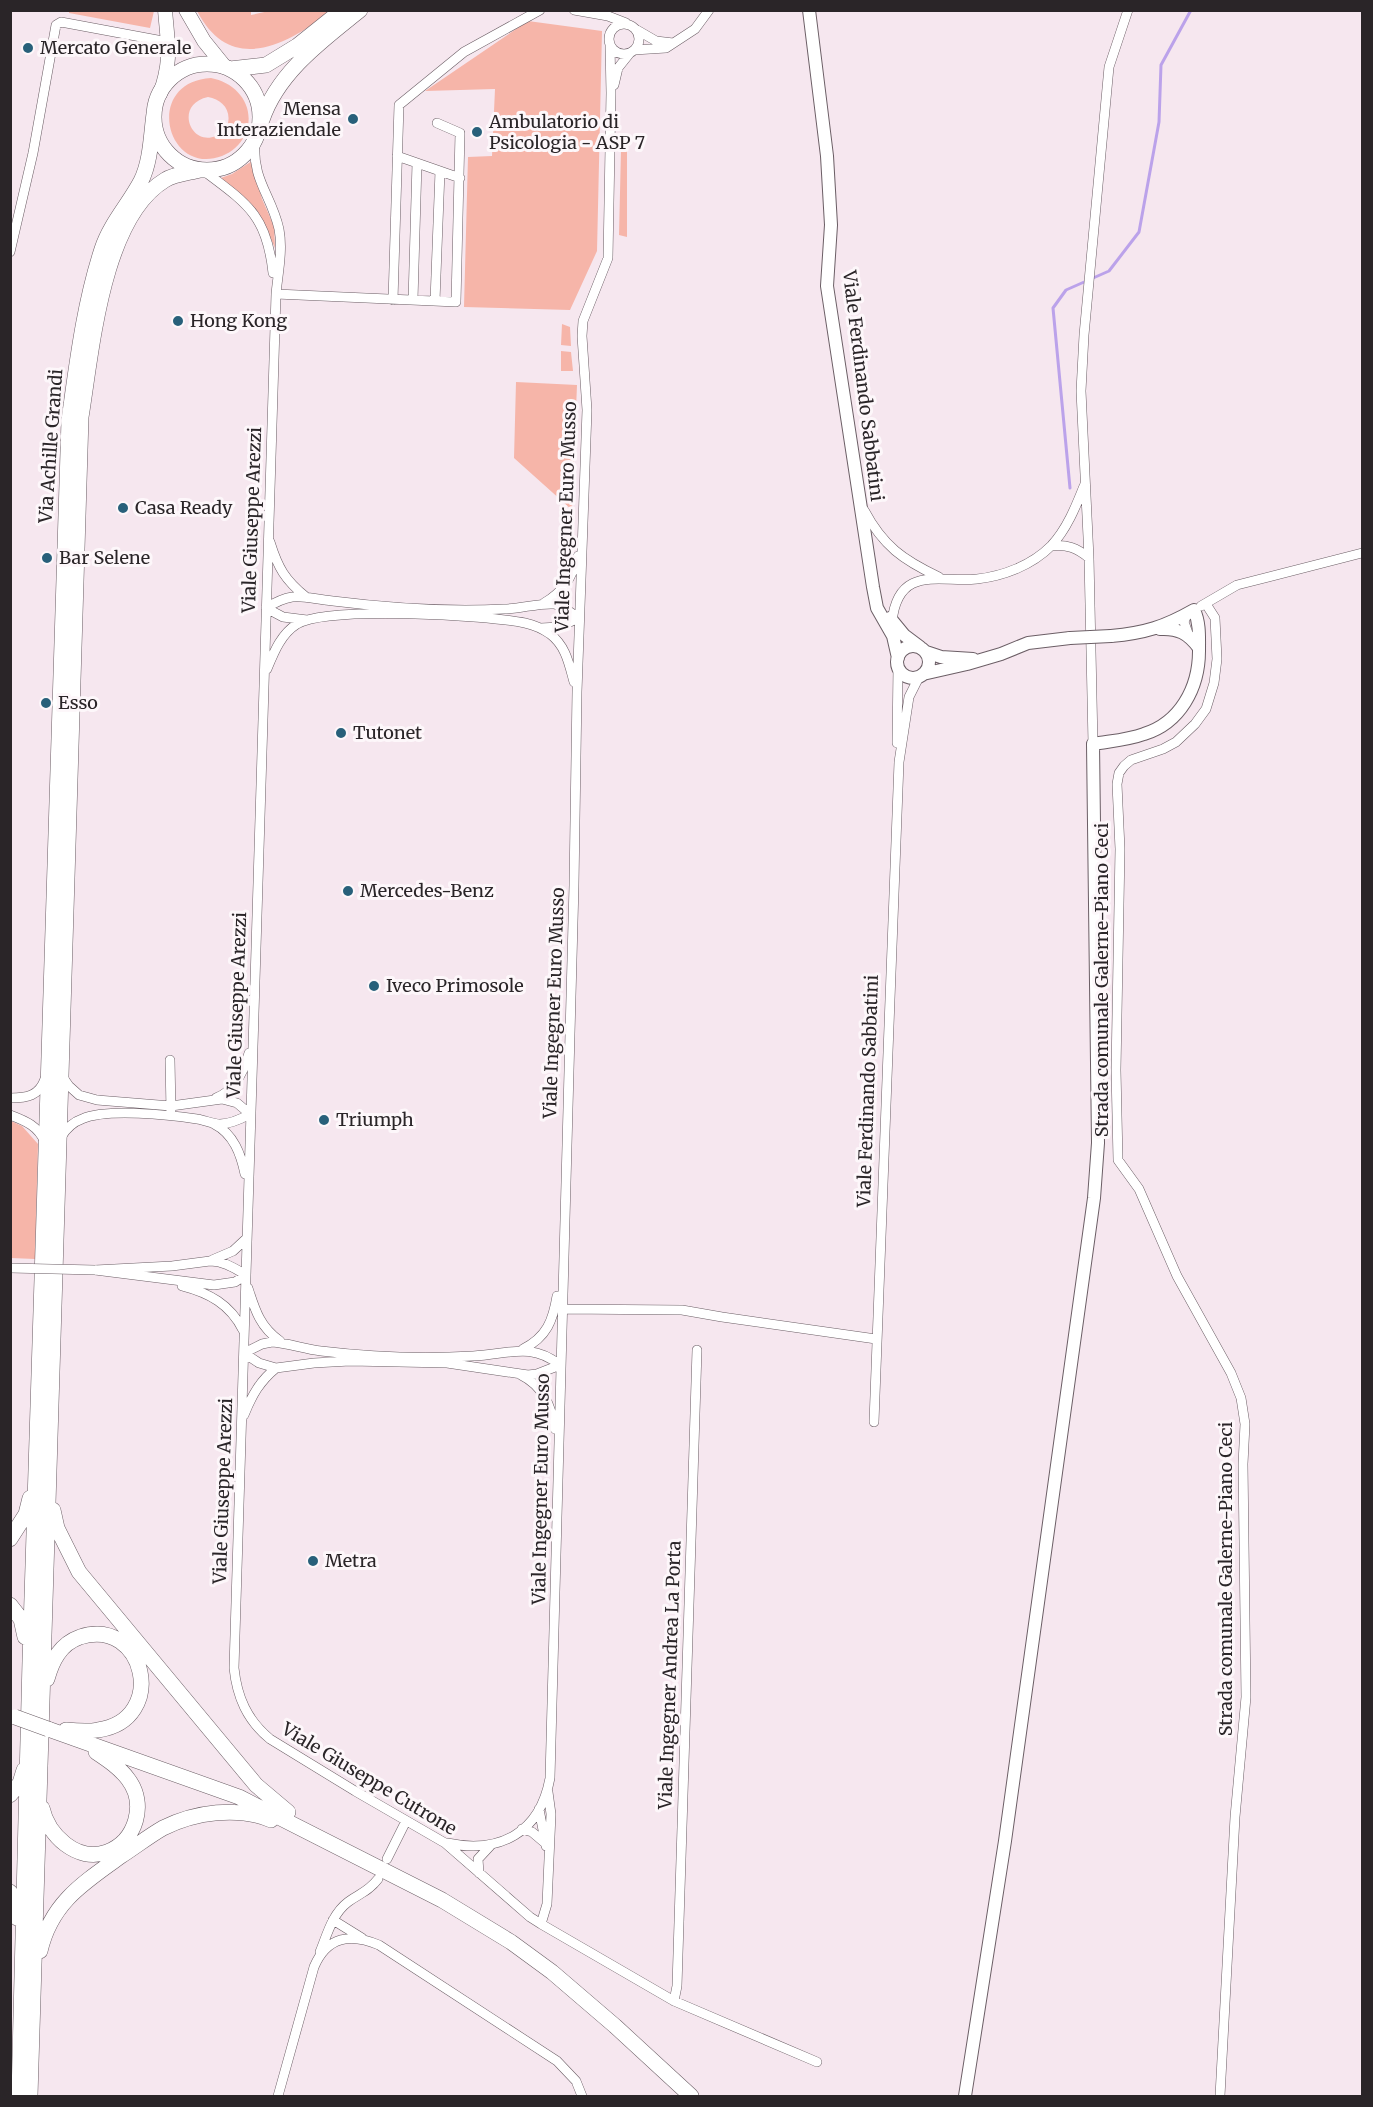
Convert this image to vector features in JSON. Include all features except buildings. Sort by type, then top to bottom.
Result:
[{"type":"main road","points":[[165,10],[169,60],[168,73],[154,114],[157,133],[166,151],[181,164],[202,171],[214,170],[234,163],[250,150],[269,103],[285,79],[308,54],[360,10]]},
{"type":"main road","points":[[186,10],[204,40],[227,68],[247,82],[258,100],[260,110],[257,136]]},
{"type":"main road","points":[[160,94],[171,79],[188,68],[206,64],[227,68],[266,65],[297,46],[342,10]]},
{"type":"main road","name":"Via Achille Grandi","points":[[63,760],[69,420],[81,339],[105,241],[142,179],[146,168],[154,114]]},
{"type":"main road","name":"Via Achille Grandi","points":[[63,760],[81,417],[96,323],[112,256],[125,227],[141,203],[165,180],[202,171]]},
{"type":"main road","points":[[30,2097],[42,1702],[44,1435],[63,760]]},
{"type":"main road","points":[[10,1539],[26,1514],[44,1435]]},
{"type":"main road","points":[[19,2097],[30,1661],[44,1435]]},
{"type":"main road","points":[[44,1435],[54,1461],[53,1506],[57,1528],[79,1572],[256,1785],[278,1805],[322,1837]]},
{"type":"main road","points":[[10,1605],[21,1619],[30,1661]]},
{"type":"main road","points":[[42,1702],[55,1658],[68,1643],[82,1637],[104,1636],[120,1642],[129,1649],[141,1672],[142,1687],[137,1703],[132,1712],[118,1723],[99,1730],[48,1729]]},
{"type":"main road","points":[[12,1717],[239,1797],[322,1837],[442,1900],[511,1942],[583,1997],[691,2097]]},
{"type":"main road","points":[[39,1777],[43,1812],[48,1825],[64,1844],[79,1852],[93,1854],[106,1852],[121,1844],[135,1826],[138,1811],[135,1790],[120,1770],[82,1741]]},
{"type":"main road","points":[[10,1795],[20,1783],[28,1759]]},
{"type":"main road","points":[[32,2007],[41,1946],[54,1914],[84,1882],[163,1828],[202,1814],[246,1813],[322,1837]]},
{"type":"main road","points":[[10,1892],[17,1915],[17,2004],[20,2024]]},
{"type":"street","points":[[393,300],[399,105],[464,52],[540,10]]},
{"type":"street","points":[[574,10],[608,16],[656,41],[673,43]]},
{"type":"street","points":[[592,14],[602,20],[610,34],[610,45],[616,52],[666,48],[685,38],[709,10]]},
{"type":"street","name":"Viale Ferdinando Sabbatini","points":[[809,10],[827,156],[831,225],[827,286],[873,587]]},
{"type":"street","points":[[965,2097],[1005,1841],[1094,1198],[1098,1132],[1093,744],[1082,391],[1091,246],[1109,67],[1128,10]]},
{"type":"street","points":[[10,252],[33,153],[56,26],[61,22],[168,42]]},
{"type":"street","points":[[610,34],[619,25],[631,27],[639,38],[618,68],[611,93]]},
{"type":"street","name":"Viale Ingegner Euro Musso","points":[[445,1843],[464,1847],[491,1845],[508,1839],[531,1821],[548,1790],[551,1755],[579,618],[587,410],[583,321],[608,258],[610,45]]},
{"type":"street","points":[[276,294],[456,302],[460,133],[437,123]]},
{"type":"street","points":[[257,136],[255,163],[279,231],[276,294]]},
{"type":"street","points":[[397,156],[460,178]]},
{"type":"street","points":[[413,300],[417,163]]},
{"type":"street","points":[[202,171],[247,205],[264,230],[271,254],[276,294]]},
{"type":"street","points":[[435,301],[440,171]]},
{"type":"street","name":"Viale Giuseppe Arezzi","points":[[248,1716],[240,1700],[234,1668],[276,294]]},
{"type":"street","points":[[892,622],[901,593],[913,584],[930,578],[992,577],[1023,565],[1051,546],[1072,514],[1085,483]]},
{"type":"street","points":[[860,501],[871,524],[894,552],[941,578]]},
{"type":"street","points":[[268,535],[282,572],[289,582],[306,597]]},
{"type":"street","points":[[544,603],[556,596],[567,584],[582,542]]},
{"type":"street","points":[[1051,546],[1070,546],[1080,550],[1089,558]]},
{"type":"street","points":[[1157,629],[1237,585],[1362,553]]},
{"type":"street","points":[[873,587],[892,622],[904,635],[924,650],[929,664],[909,697],[899,762]]},
{"type":"street","points":[[873,587],[878,608],[893,636],[898,663],[896,738],[899,762]]},
{"type":"street","points":[[266,608],[286,597],[296,596],[386,608],[505,609],[544,603],[561,606],[579,618]]},
{"type":"street","name":"Strada comunale Galerne-Piano Ceci","points":[[1206,604],[1215,618],[1218,660],[1206,709],[1195,724],[1176,742],[1131,760],[1119,773],[1117,784],[1120,849],[1116,1070],[1118,1160],[1140,1189],[1177,1276],[1231,1373],[1241,1398],[1245,1424],[1243,1464],[1246,1697],[1236,1817],[1220,2097]]},
{"type":"street","points":[[266,608],[283,617],[307,620]]},
{"type":"street","points":[[1093,744],[1147,734],[1174,716],[1187,699],[1196,681],[1199,666],[1198,619],[1191,612]]},
{"type":"street","points":[[1191,612],[1184,622],[1189,636],[1199,648]]},
{"type":"street","points":[[264,674],[282,639],[291,629],[307,620],[323,616],[367,614],[494,618],[528,624],[552,635],[567,656],[577,692]]},
{"type":"street","points":[[541,628],[559,627],[579,618]]},
{"type":"street","points":[[898,663],[906,676],[921,676],[980,660],[1028,643],[1111,636],[1157,629],[1176,629],[1189,636]]},
{"type":"street","points":[[898,663],[903,650],[912,646],[941,657],[980,660]]},
{"type":"street","name":"Viale Ferdinando Sabbatini","points":[[874,1422],[899,762]]},
{"type":"street","points":[[10,1115],[36,1128],[52,1146],[69,1126],[90,1116],[171,1111],[210,1100],[221,1096],[237,1080],[245,1067],[252,1042]]},
{"type":"street","points":[[170,1060],[171,1111]]},
{"type":"street","points":[[10,1098],[29,1097],[37,1092],[55,1070],[69,1086],[86,1098],[171,1111],[209,1122],[225,1124],[250,1114]]},
{"type":"street","points":[[210,1100],[229,1100],[250,1114]]},
{"type":"street","points":[[209,1122],[227,1134],[240,1153],[248,1191]]},
{"type":"street","points":[[210,1261],[233,1251],[247,1238]]},
{"type":"street","points":[[10,1268],[95,1270],[219,1261],[231,1266],[246,1279],[256,1315],[270,1334],[282,1342]]},
{"type":"street","points":[[522,1350],[540,1338],[554,1316],[563,1264]]},
{"type":"street","points":[[95,1270],[191,1288],[220,1301],[231,1310],[244,1333]]},
{"type":"street","points":[[138,1277],[214,1285],[246,1279]]},
{"type":"street","points":[[561,1309],[682,1310],[876,1339]]},
{"type":"street","points":[[282,1342],[319,1351],[351,1354],[474,1356],[522,1350],[540,1352],[560,1365],[537,1374],[447,1363],[360,1361],[314,1362],[276,1368],[259,1363],[244,1353],[262,1344],[282,1342]]},
{"type":"street","name":"Viale Ingegner Andrea La Porta","points":[[674,2001],[677,1986],[697,1350]]},
{"type":"street","points":[[241,1423],[255,1390],[263,1378],[276,1368]]},
{"type":"street","points":[[516,1373],[532,1382],[547,1399],[551,1409],[558,1457]]},
{"type":"street","name":"Viale Giuseppe Cutrone","points":[[248,1716],[260,1731],[284,1749],[445,1843],[541,1924],[674,2001],[817,2062]]},
{"type":"street","points":[[541,1924],[546,1904],[549,1857],[551,1814],[548,1790]]},
{"type":"street","points":[[539,1809],[551,1814]]},
{"type":"street","points":[[539,1809],[549,1857]]},
{"type":"street","points":[[387,1859],[406,1821]]},
{"type":"street","points":[[522,1829],[532,1832],[546,1844]]},
{"type":"street","points":[[479,1873],[478,1859],[491,1845]]},
{"type":"street","points":[[278,2097],[314,1966],[333,1920],[338,1911],[348,1902],[370,1890],[378,1879]]},
{"type":"street","points":[[333,1920],[364,1939],[379,1945],[557,2061],[576,2081],[582,2097]]},
{"type":"street","points":[[319,1954],[339,1940],[364,1939]]},
{"type":"shaded area","points":[[69,11],[154,11],[150,28],[69,13]]},
{"type":"shaded area","points":[[197,11],[251,11],[251,15],[269,11],[331,11],[278,43],[260,48],[243,49],[226,43],[211,31]]},
{"type":"shaded area","points":[[528,21],[602,31],[597,251],[570,310],[464,307],[468,157],[492,156],[495,89],[425,91]]},
{"type":"shaded area","points":[[211,78],[221,81],[237,91],[247,106],[249,115],[245,135],[235,148],[222,156],[203,159],[187,153],[176,142],[170,126],[170,110],[176,95],[190,83]],"holes":[[[208,97],[221,102],[226,109],[228,123],[225,129],[216,136],[207,138],[199,136],[190,123],[191,108],[198,101]]]},
{"type":"shaded area","points":[[627,147],[627,237],[619,235],[621,150]]},
{"type":"shaded area","points":[[252,161],[262,199],[274,226],[275,248],[258,212],[218,179],[232,174]]},
{"type":"shaded area","points":[[562,324],[570,327],[571,346],[561,345]]},
{"type":"shaded area","points":[[561,351],[571,352],[573,371],[561,371]]},
{"type":"shaded area","points":[[516,382],[577,385],[572,510],[514,458]]},
{"type":"shaded area","points":[[11,1121],[22,1126],[38,1144],[35,1259],[11,1258]]},
{"type":"waterway","points":[[1070,488],[1053,308],[1066,290],[1109,271],[1139,232],[1159,122],[1161,65],[1191,10]]},
{"type":"place","name":"Mercato Generale","points":[[28,48]]},
{"type":"place","name":"Mensa Interaziendale","points":[[353,119]]},
{"type":"place","name":"Ambulatorio di Psicologia - ASP 7","points":[[477,132]]},
{"type":"place","name":"Hong Kong","points":[[178,321]]},
{"type":"place","name":"Casa Ready","points":[[123,508]]},
{"type":"place","name":"Bar Selene","points":[[47,558]]},
{"type":"place","name":"Esso","points":[[46,703]]},
{"type":"place","name":"Tutonet","points":[[341,733]]},
{"type":"place","name":"Mercedes-Benz","points":[[348,891]]},
{"type":"place","name":"Iveco Primosole","points":[[374,986]]},
{"type":"place","name":"Triumph","points":[[324,1120]]},
{"type":"place","name":"Metra","points":[[313,1561]]}]
